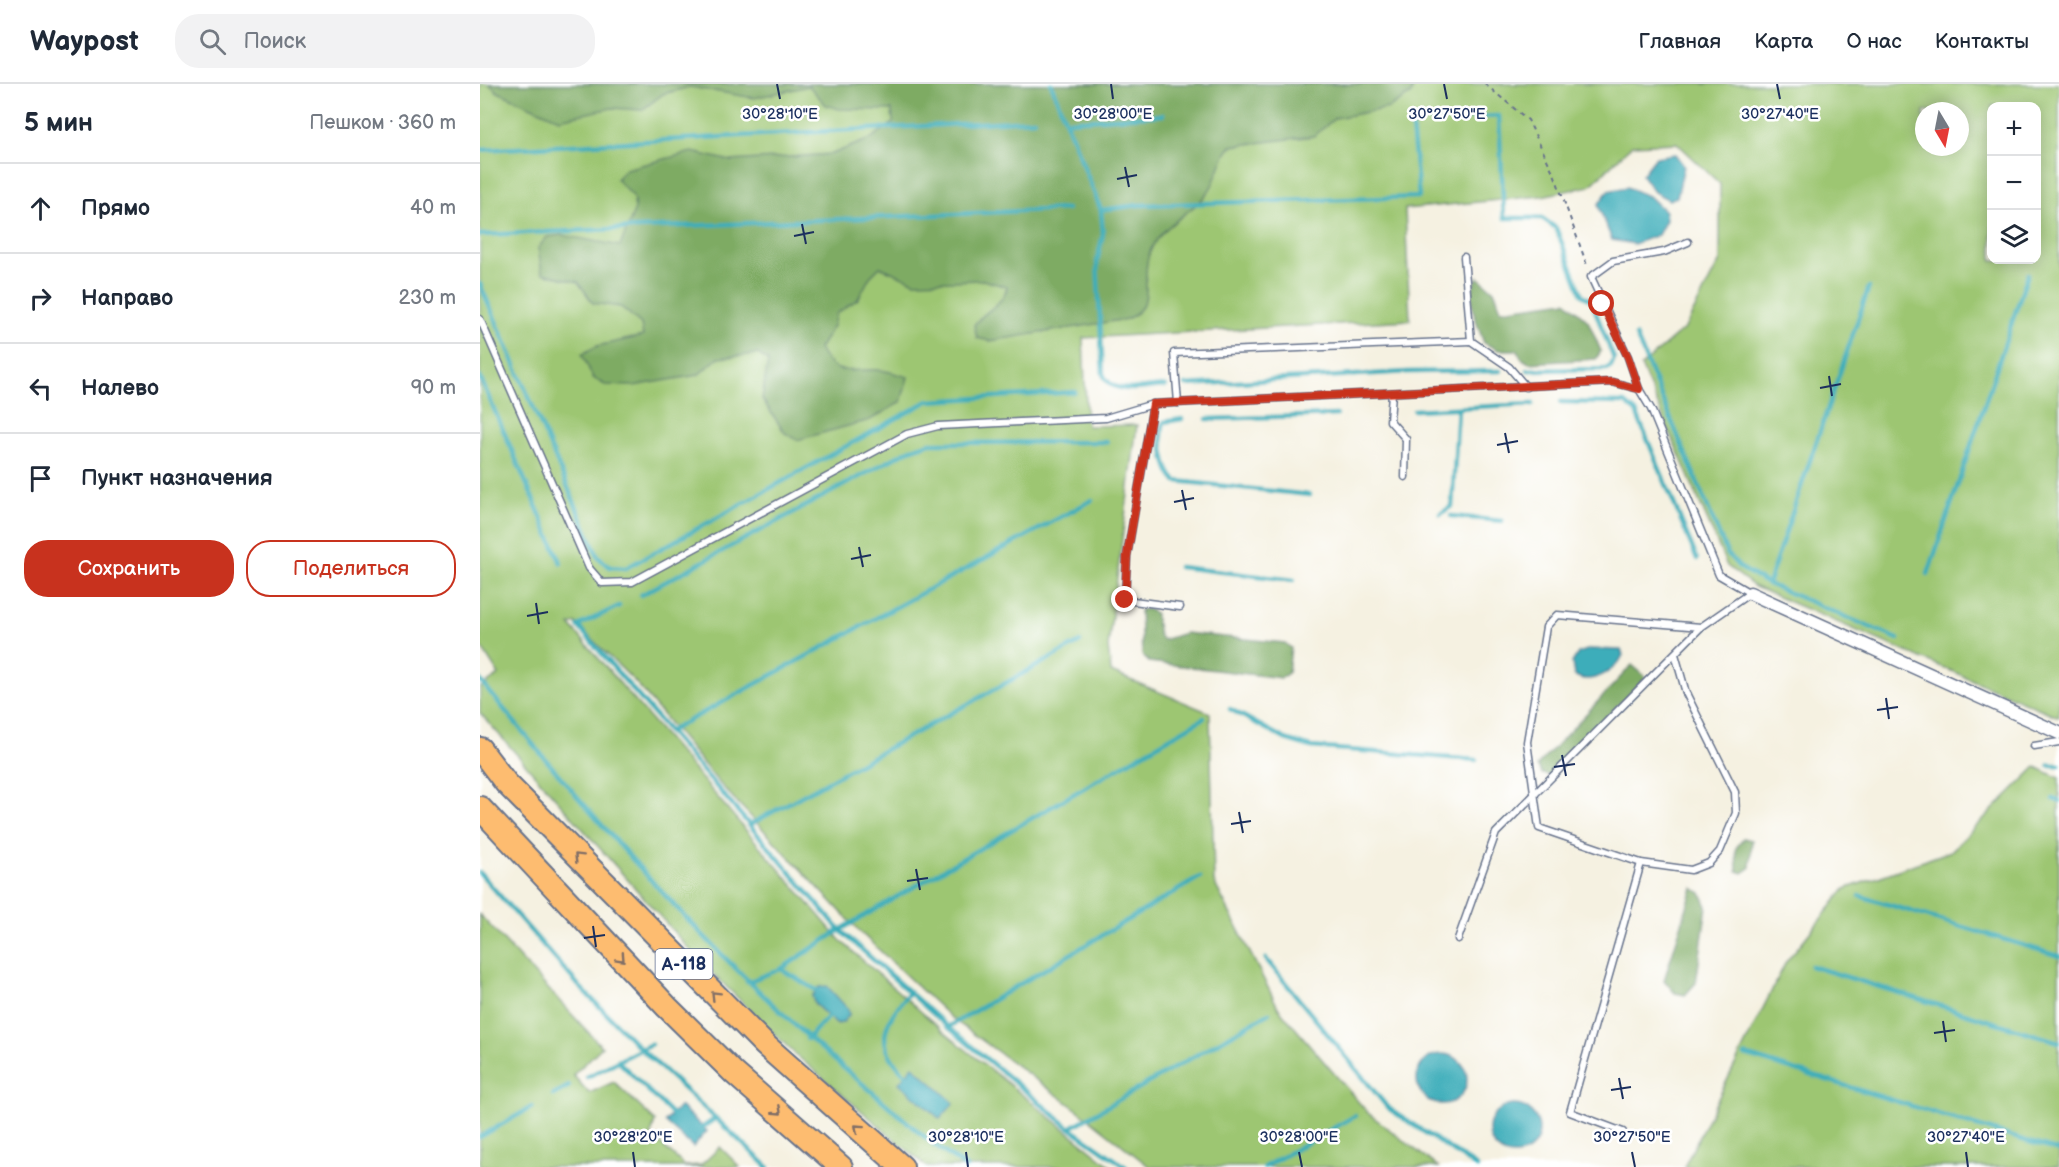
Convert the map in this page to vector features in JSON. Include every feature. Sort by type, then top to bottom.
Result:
[{"type":"highway","name":"А-118","points":[[480,749],[506,783],[758,1038],[902,1167]]},
{"type":"highway","name":"А-118","points":[[480,808],[667,1007],[734,1072],[841,1167]]},
{"type":"street","points":[[1750,593],[2059,733]]},
{"type":"lane","points":[[1458,939],[1496,833],[1701,627],[1750,593],[1719,575],[1651,409],[1639,389],[1628,357],[1591,277],[1613,261],[1664,252],[1688,242]]},
{"type":"lane","points":[[1464,257],[1471,341]]},
{"type":"lane","points":[[480,319],[589,568],[602,583],[632,582],[906,434],[938,426],[1106,418],[1153,404],[1612,382],[1639,389]]},
{"type":"lane","points":[[1178,403],[1174,353],[1471,341],[1509,367],[1526,387]]},
{"type":"lane","points":[[1392,393],[1390,421],[1406,439],[1405,477]]},
{"type":"lane","points":[[1153,404],[1127,556],[1125,600],[1180,608]]},
{"type":"lane","points":[[1675,654],[1686,693],[1736,792],[1736,813],[1720,850],[1709,863],[1691,870],[1641,862],[1539,828],[1527,742],[1546,627],[1557,615],[1701,627]]},
{"type":"lane","points":[[2034,746],[2059,742]]},
{"type":"lane","points":[[1623,1132],[1570,1112],[1641,862]]},
{"type":"path","points":[[1485,84],[1528,120],[1555,176],[1591,277]]},
{"type":"green space","points":[[480,84],[2059,84],[2059,717],[1755,587],[1727,566],[1641,366],[1685,328],[1720,260],[1720,184],[1677,143],[1632,145],[1590,186],[1542,196],[1405,209],[1410,320],[1083,338],[1087,426],[1137,425],[1108,647],[1111,672],[1210,713],[1214,882],[1279,1009],[1368,1113],[1438,1167],[1150,1167],[1079,1111],[950,1017],[859,931],[720,784],[636,683],[576,623],[570,625],[840,940],[944,1032],[1112,1167],[927,1167],[795,1054],[696,957],[480,713],[480,688],[499,675],[480,645]],"holes":[[[815,1004],[848,1009],[849,1015],[842,1023],[836,1024]]]},
{"type":"green space","points":[[489,84],[1414,84],[1411,94],[1389,108],[1335,118],[1314,136],[1231,146],[1206,195],[1165,230],[1152,247],[1146,267],[1145,300],[1142,307],[1127,319],[990,341],[977,338],[974,325],[998,303],[1007,287],[983,280],[915,282],[880,267],[870,277],[858,299],[836,314],[833,326],[819,349],[825,359],[837,369],[880,370],[908,377],[901,402],[870,420],[797,440],[785,433],[762,399],[768,361],[758,354],[718,358],[698,375],[633,386],[605,385],[593,378],[582,354],[597,346],[643,336],[641,324],[621,307],[593,303],[578,282],[542,273],[538,248],[547,237],[562,235],[620,246],[635,209],[633,196],[616,179],[626,169],[692,152],[731,161],[832,154],[870,139],[893,123],[892,110],[839,109],[826,105],[809,86],[754,98],[690,87],[663,94],[642,110],[612,108],[559,119],[498,92]]},
{"type":"green space","points":[[1478,277],[1495,292],[1501,310],[1566,301],[1588,321],[1601,351],[1596,359],[1529,363],[1521,358],[1518,350],[1498,350],[1484,343],[1475,319],[1472,301],[1474,284]]},
{"type":"green space","points":[[1147,609],[1155,613],[1159,636],[1163,640],[1185,633],[1285,643],[1291,648],[1288,673],[1281,678],[1149,662],[1142,655],[1140,610]]},
{"type":"green space","points":[[1632,665],[1646,677],[1549,775],[1542,774],[1537,766]]},
{"type":"green space","points":[[2036,767],[2059,778],[2059,1167],[1684,1167],[1786,962],[1845,889],[1951,851]]},
{"type":"green space","points":[[1744,838],[1752,840],[1750,868],[1743,873],[1737,871],[1736,848]]},
{"type":"green space","points":[[1693,888],[1701,893],[1707,906],[1696,983],[1685,995],[1675,993],[1664,980]]},
{"type":"green space","points":[[480,915],[602,1047],[573,1075],[589,1093],[614,1082],[655,1121],[651,1135],[685,1166],[701,1165],[720,1147],[740,1167],[480,1167]]},
{"type":"water","points":[[1675,154],[1684,166],[1677,197],[1669,200],[1654,192],[1642,175],[1656,157]]},
{"type":"water","points":[[1627,187],[1650,197],[1665,211],[1666,220],[1658,235],[1634,244],[1612,240],[1598,205],[1608,191]]},
{"type":"water","points":[[1590,649],[1621,650],[1623,655],[1609,671],[1595,678],[1581,678],[1574,675],[1572,663],[1578,653]]},
{"type":"water","points":[[827,986],[848,1009],[849,1015],[842,1023],[836,1024],[815,1004],[812,996],[819,987]]},
{"type":"water","points":[[1437,1054],[1447,1054],[1460,1061],[1467,1074],[1467,1084],[1460,1097],[1447,1104],[1437,1104],[1428,1100],[1421,1093],[1417,1084],[1417,1074],[1421,1065],[1428,1058]]},
{"type":"water","points":[[913,1066],[954,1103],[940,1119],[899,1083]]},
{"type":"water","points":[[1509,1105],[1519,1105],[1532,1112],[1539,1125],[1539,1135],[1532,1148],[1519,1155],[1509,1155],[1500,1151],[1493,1144],[1489,1135],[1489,1125],[1493,1116],[1500,1109]]},
{"type":"water","points":[[680,1106],[707,1131],[693,1147],[665,1122]]},
{"type":"waterway","points":[[1051,84],[1101,210],[1103,234],[1097,262],[1103,374],[1107,381],[1121,388],[1166,386]]},
{"type":"waterway","points":[[1067,121],[1163,115]]},
{"type":"waterway","points":[[1101,210],[1139,205],[1419,197],[1412,127],[1416,120],[1499,116],[1504,218],[1542,218],[1556,228],[1582,295],[1591,300],[1614,359],[1611,366],[1606,369],[1528,370]]},
{"type":"waterway","points":[[480,150],[1034,120]]},
{"type":"waterway","points":[[480,235],[1067,209]]},
{"type":"waterway","points":[[1928,574],[2028,274]]},
{"type":"waterway","points":[[480,284],[598,557],[610,567],[626,568],[928,401],[1075,392]]},
{"type":"waterway","points":[[1768,584],[1869,287]]},
{"type":"waterway","points":[[1636,336],[1727,553],[1739,567],[1768,584],[1898,639]]},
{"type":"waterway","points":[[1186,385],[1408,372],[1500,371]]},
{"type":"waterway","points":[[480,377],[561,563]]},
{"type":"waterway","points":[[1561,402],[1625,403],[1636,412],[1697,559]]},
{"type":"waterway","points":[[1414,410],[1533,404]]},
{"type":"waterway","points":[[1440,514],[1452,506],[1458,408]]},
{"type":"waterway","points":[[1207,419],[1337,415]]},
{"type":"waterway","points":[[1182,419],[1164,422],[1163,428],[1162,444],[1166,462],[1168,470],[1176,481],[1310,495]]},
{"type":"waterway","points":[[641,595],[909,450],[930,443],[1107,442]]},
{"type":"waterway","points":[[668,732],[1092,500]]},
{"type":"waterway","points":[[1451,516],[1502,521]]},
{"type":"waterway","points":[[1179,567],[1294,580]]},
{"type":"waterway","points":[[619,606],[578,626],[840,930],[948,1027],[1070,1128],[1126,1167]]},
{"type":"waterway","points":[[749,825],[1080,642]]},
{"type":"waterway","points":[[480,680],[617,843],[714,946],[816,1044],[929,1140],[966,1167]]},
{"type":"waterway","points":[[1230,709],[1285,739],[1311,747],[1476,760]]},
{"type":"waterway","points":[[747,982],[781,969],[840,930],[1204,718]]},
{"type":"waterway","points":[[2049,765],[2059,765]]},
{"type":"waterway","points":[[2053,799],[2059,801]]},
{"type":"waterway","points":[[480,873],[580,987],[641,1049],[768,1167]]},
{"type":"waterway","points":[[948,1027],[1200,877]]},
{"type":"waterway","points":[[1860,896],[2059,956]]},
{"type":"waterway","points":[[1266,959],[1388,1108],[1477,1167]]},
{"type":"waterway","points":[[1811,966],[2059,1042]]},
{"type":"waterway","points":[[781,969],[816,990]]},
{"type":"waterway","points":[[906,1075],[889,1053],[885,1034],[893,1015],[909,993]]},
{"type":"waterway","points":[[1070,1128],[1269,1013]]},
{"type":"waterway","points":[[807,1039],[828,1017]]},
{"type":"waterway","points":[[587,1077],[651,1044]]},
{"type":"waterway","points":[[1745,1055],[2059,1151]]},
{"type":"waterway","points":[[618,1061],[672,1114]]},
{"type":"waterway","points":[[553,1095],[569,1086]]},
{"type":"waterway","points":[[480,1137],[532,1107]]},
{"type":"waterway","points":[[1264,1167],[1355,1116]]},
{"type":"waterway","points":[[703,1127],[716,1118]]},
{"type":"route","points":[[1125,600],[1127,556],[1153,404],[1612,382],[1639,389],[1628,357],[1602,304]]}]
